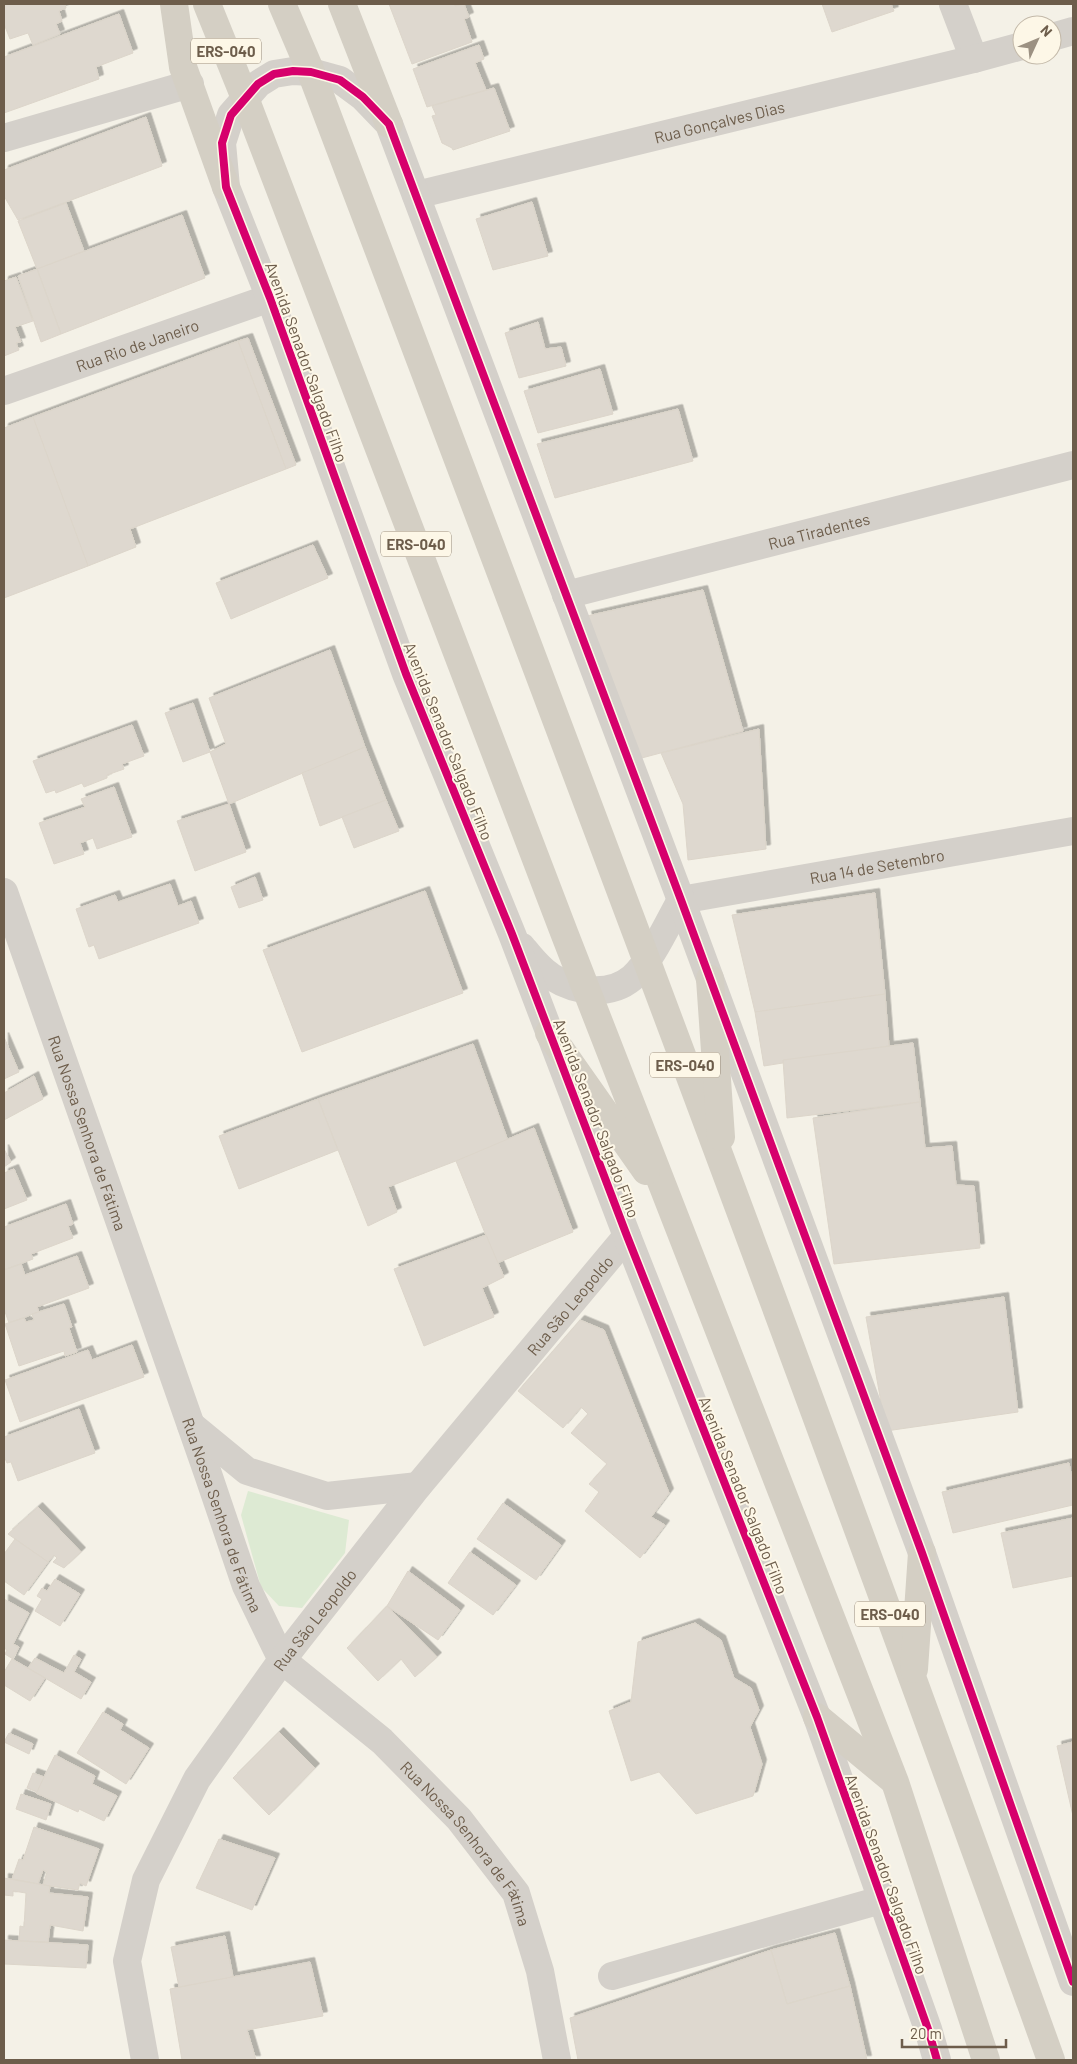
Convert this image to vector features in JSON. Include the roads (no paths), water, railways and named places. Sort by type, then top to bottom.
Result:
[{"type":"main road","name":"Avenida Senador Salgado Filho","points":[[174,4],[183,67],[226,187]]},
{"type":"main road","name":"Avenida Senador Salgado Filho","points":[[207,4],[245,98],[670,1206],[895,1782],[986,2060]]},
{"type":"main road","name":"ERS-040","points":[[282,4],[311,72],[724,1169],[914,1678],[1051,2060]]},
{"type":"main road","points":[[342,4],[389,124]]},
{"type":"main road","points":[[710,979],[724,1169]]},
{"type":"main road","points":[[550,1033],[670,1206]]},
{"type":"main road","points":[[914,1678],[922,1553]]},
{"type":"main road","points":[[817,1717],[895,1782]]},
{"type":"street","points":[[953,4],[974,60]]},
{"type":"street","name":"Rua Gonçalves Dias","points":[[416,195],[974,60],[1012,49]]},
{"type":"street","points":[[226,187],[222,143],[231,115],[258,84],[274,74],[293,71],[311,72],[340,80],[363,97],[389,124],[681,900],[922,1553],[1073,1982]]},
{"type":"street","points":[[4,138],[190,84]]},
{"type":"street","name":"Avenida Senador Salgado Filho","points":[[226,187],[270,298],[406,674],[512,934],[627,1236],[817,1717],[928,2029],[936,2060]]},
{"type":"street","name":"Rua Rio de Janeiro","points":[[4,391],[270,298]]},
{"type":"street","name":"Rua Tiradentes","points":[[566,595],[1073,465]]},
{"type":"street","name":"Rua 14 de Setembro","points":[[681,900],[1073,831]]},
{"type":"street","name":"Rua Nossa Senhora de Fátima","points":[[4,892],[246,1586],[282,1660],[382,1741],[459,1819],[516,1893],[540,1971],[557,2060]]},
{"type":"street","points":[[512,934],[534,961],[551,976],[568,985],[587,990],[602,991],[618,987],[633,978],[646,961],[681,900]]},
{"type":"street","name":"Rua São Leopoldo","points":[[145,2060],[127,1961],[146,1880],[197,1779],[282,1660],[418,1486],[627,1236]]},
{"type":"street","points":[[191,1425],[247,1471],[327,1496],[418,1486]]},
{"type":"street","points":[[612,1976],[881,1900]]}]
